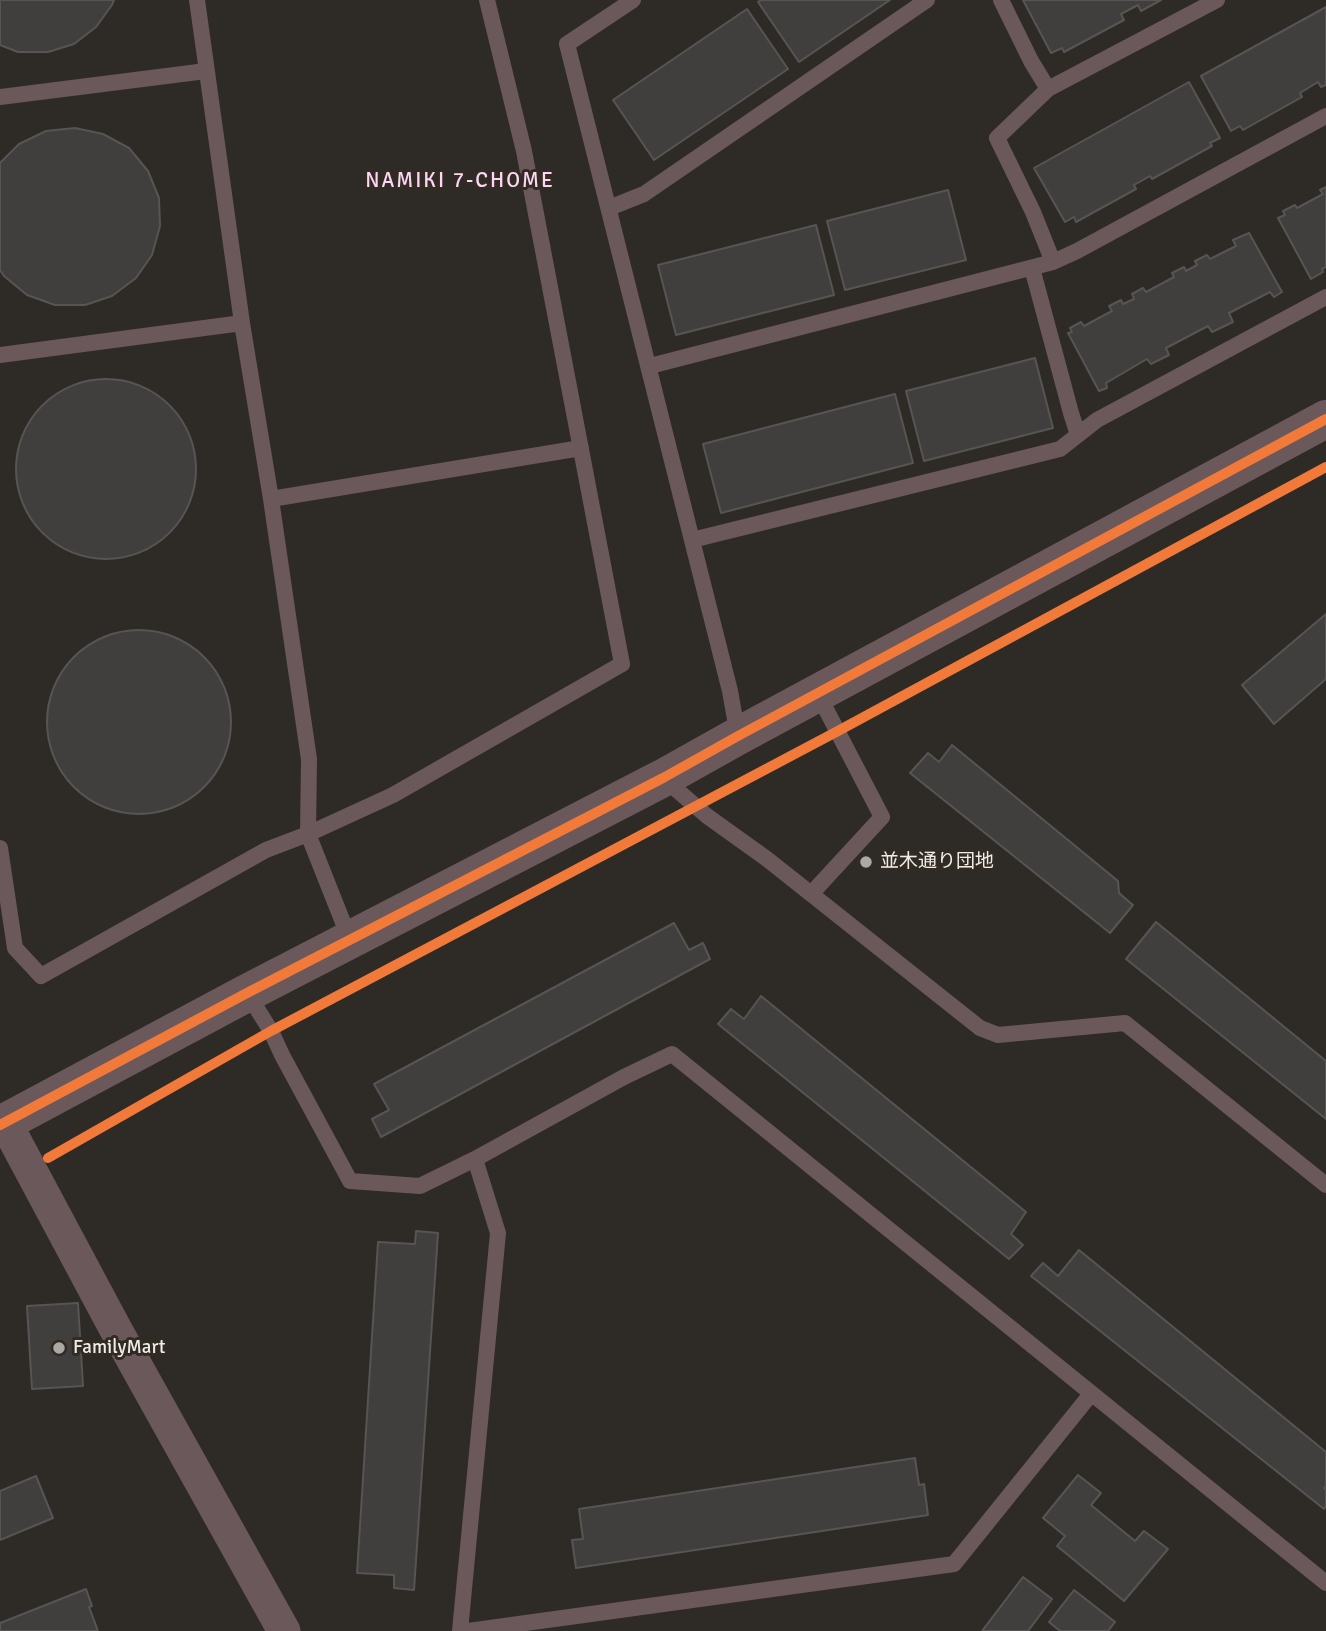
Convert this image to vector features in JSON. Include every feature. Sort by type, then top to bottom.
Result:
[{"type":"street","points":[[284,1631],[3,1123],[247,993],[663,778],[1326,419]]},
{"type":"lane","points":[[197,0],[242,323],[309,759],[308,834],[350,940]]},
{"type":"lane","points":[[0,848],[15,948],[41,976],[266,850],[393,795],[622,664],[524,151],[487,0]]},
{"type":"lane","points":[[633,0],[567,44],[650,366],[730,691],[738,736]]},
{"type":"lane","points":[[609,208],[644,194],[928,0]]},
{"type":"lane","points":[[1002,0],[1031,61],[1048,89]]},
{"type":"lane","points":[[1053,262],[1033,212],[997,138],[1048,89],[1217,0]]},
{"type":"lane","points":[[0,97],[206,71]]},
{"type":"lane","points":[[650,366],[1053,262],[1326,116]]},
{"type":"lane","points":[[1032,268],[1078,435]]},
{"type":"lane","points":[[692,540],[1060,449],[1097,420],[1326,297]]},
{"type":"lane","points":[[0,355],[242,323]]},
{"type":"lane","points":[[271,499],[581,448]]},
{"type":"lane","points":[[811,894],[882,817],[818,694]]},
{"type":"lane","points":[[663,778],[707,816],[767,859],[980,1028],[998,1034],[1125,1023],[1326,1185]]},
{"type":"lane","points":[[247,993],[271,1031],[350,1181],[420,1186],[672,1054],[1326,1583]]},
{"type":"lane","points":[[460,1631],[498,1233],[475,1159]]},
{"type":"lane","points":[[468,1631],[954,1564],[1091,1394]]},
{"type":"building","points":[[0,0],[114,0],[96,27],[74,44],[48,52],[18,52],[0,45]]},
{"type":"building","points":[[890,0],[799,62],[758,2]]},
{"type":"building","points":[[1023,0],[1161,0],[1141,11],[1138,5],[1121,14],[1124,20],[1064,52],[1062,48],[1051,53]]},
{"type":"building","points":[[1326,7],[1326,85],[1321,87],[1318,82],[1300,93],[1302,97],[1243,130],[1240,126],[1231,131],[1201,76]]},
{"type":"building","points":[[747,9],[788,69],[654,160],[613,100]]},
{"type":"building","points":[[1189,82],[1220,138],[1210,143],[1212,146],[1152,179],[1150,176],[1134,185],[1136,189],[1076,222],[1074,217],[1065,222],[1034,168]]},
{"type":"building","points":[[75,128],[103,134],[129,148],[148,171],[159,198],[160,226],[152,255],[136,278],[112,296],[85,305],[55,305],[27,295],[0,270],[0,163],[19,144],[46,131]]},
{"type":"building","points":[[1326,187],[1326,267],[1311,279],[1278,218],[1285,215],[1283,211],[1295,205],[1297,208],[1323,194],[1320,190]]},
{"type":"building","points":[[948,190],[966,260],[845,290],[827,221]]},
{"type":"building","points":[[816,225],[834,295],[676,335],[658,265]]},
{"type":"building","points":[[1249,233],[1282,292],[1274,297],[1270,292],[1229,313],[1233,322],[1212,332],[1208,326],[1166,348],[1169,355],[1151,364],[1147,359],[1106,383],[1107,388],[1099,391],[1068,333],[1072,332],[1070,328],[1081,322],[1084,326],[1112,311],[1109,306],[1121,300],[1123,304],[1134,299],[1132,294],[1143,288],[1146,292],[1174,277],[1172,273],[1184,267],[1186,271],[1197,265],[1195,261],[1207,255],[1210,259],[1236,246],[1233,240]]},
{"type":"building","points":[[1035,358],[1053,428],[924,461],[906,391]]},
{"type":"building","points":[[106,379],[140,386],[156,394],[169,406],[181,419],[189,435],[196,469],[189,503],[181,519],[169,532],[156,544],[140,552],[106,559],[72,552],[56,544],[43,532],[31,519],[23,503],[16,469],[23,435],[31,419],[43,406],[56,394],[72,386]]},
{"type":"building","points":[[895,394],[913,463],[721,513],[703,444]]},
{"type":"building","points":[[1326,614],[1326,679],[1274,724],[1242,685]]},
{"type":"building","points":[[139,630],[157,631],[174,637],[190,645],[204,657],[216,671],[224,687],[230,704],[230,740],[224,757],[216,773],[204,787],[190,799],[174,807],[157,813],[139,814],[121,813],[104,807],[88,799],[74,787],[62,773],[54,757],[48,740],[47,722],[48,704],[54,687],[62,671],[74,657],[88,645],[104,637],[121,631]]},
{"type":"building","points":[[952,745],[1118,881],[1119,893],[1133,905],[1110,933],[910,773],[928,753],[939,762]]},
{"type":"building","points":[[1156,922],[1326,1061],[1326,1119],[1126,959]]},
{"type":"building","points":[[674,923],[689,950],[703,943],[710,959],[381,1137],[372,1119],[389,1110],[374,1084]]},
{"type":"building","points":[[761,996],[1026,1212],[1011,1234],[1023,1245],[1009,1259],[718,1024],[731,1009],[744,1019]]},
{"type":"building","points":[[416,1231],[438,1233],[414,1590],[394,1588],[394,1575],[357,1573],[378,1242],[415,1244]]},
{"type":"building","points":[[1079,1250],[1326,1452],[1324,1509],[1031,1276],[1043,1263],[1058,1276]]},
{"type":"building","points":[[78,1303],[83,1386],[32,1389],[27,1306]]},
{"type":"building","points":[[915,1458],[919,1485],[924,1484],[928,1515],[576,1568],[572,1540],[583,1539],[579,1509]]},
{"type":"building","points":[[1078,1475],[1101,1493],[1091,1505],[1135,1541],[1144,1531],[1168,1549],[1124,1601],[1057,1546],[1065,1536],[1043,1518]]},
{"type":"building","points":[[36,1476],[53,1518],[0,1540],[0,1491]]},
{"type":"building","points":[[1023,1577],[1052,1599],[1028,1631],[982,1631]]},
{"type":"building","points":[[86,1589],[98,1631],[0,1631],[0,1623]]},
{"type":"building","points":[[1074,1590],[1115,1622],[1108,1631],[1060,1631],[1049,1622]]},
{"type":"cycle path","points":[[0,1125],[247,993],[663,778],[1326,419]]},
{"type":"cycle path","points":[[48,1158],[271,1031],[838,731],[1326,467]]},
{"type":"place","name":"並木通り団地","points":[[866,862]]},
{"type":"place","name":"FamilyMart","points":[[59,1348]]},
{"type":"district","name":"NAMIKI 7-CHOME","points":[[460,181]]}]
